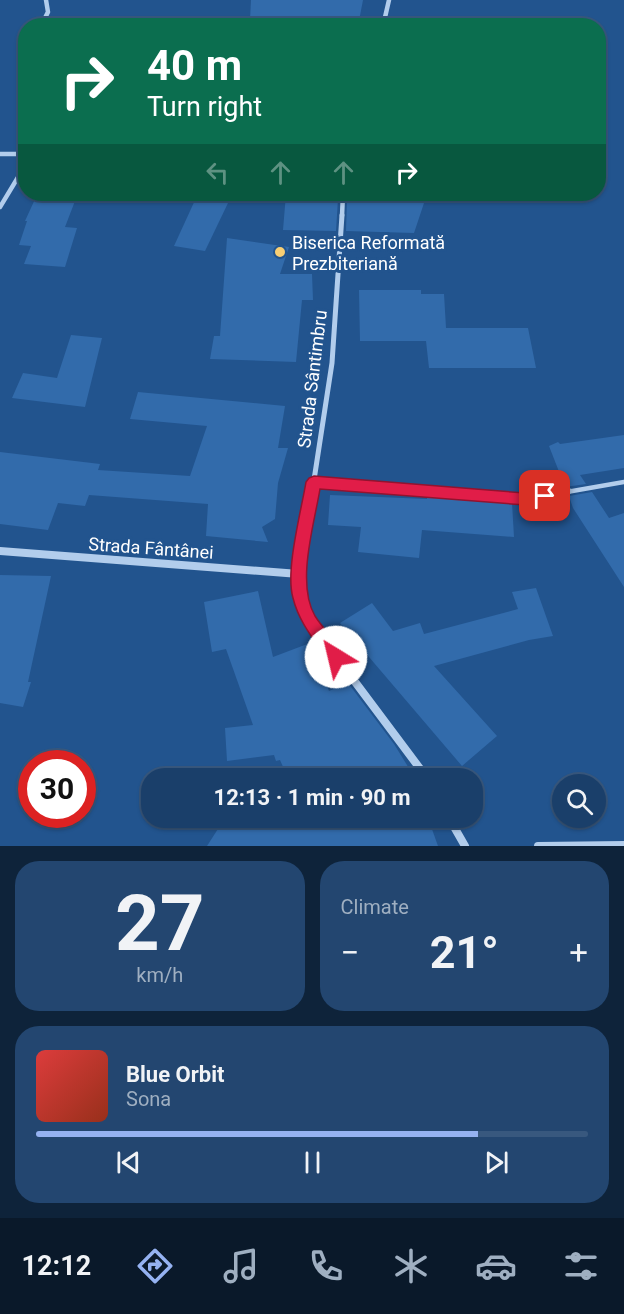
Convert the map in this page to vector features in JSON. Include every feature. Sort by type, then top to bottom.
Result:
[{"type":"street","points":[[45,18],[48,12],[46,0]]},
{"type":"street","points":[[385,18],[388,0]]},
{"type":"street","points":[[0,154],[18,154]]},
{"type":"street","points":[[0,207],[18,177]]},
{"type":"street","name":"Strada Sântimbru","points":[[343,201],[332,363],[299,574],[300,597],[308,619],[420,768]]},
{"type":"street","name":"Strada Fântânei","points":[[0,551],[299,574]]},
{"type":"street","points":[[454,828],[465,846]]},
{"type":"street","points":[[538,846],[624,845]]},
{"type":"lane","points":[[314,482],[525,499],[624,482]]},
{"type":"building","points":[[251,0],[363,0],[360,18],[250,18]]},
{"type":"building","points":[[34,201],[75,201],[65,227],[77,228],[65,267],[24,264],[31,246],[19,245],[27,221],[25,221]]},
{"type":"building","points":[[195,201],[228,203],[205,251],[174,246]]},
{"type":"building","points":[[285,201],[338,201],[336,231],[283,230]]},
{"type":"building","points":[[347,201],[425,201],[414,233],[346,231]]},
{"type":"building","points":[[227,238],[289,247],[280,274],[312,274],[313,300],[302,300],[296,362],[210,359],[214,336],[220,336]]},
{"type":"building","points":[[359,290],[421,290],[421,294],[444,294],[446,328],[528,328],[536,368],[429,368],[426,341],[360,341]]},
{"type":"building","points":[[71,335],[102,338],[85,407],[12,398],[23,373],[57,378]]},
{"type":"building","points":[[138,392],[285,406],[278,448],[288,448],[278,483],[275,519],[262,527],[268,542],[206,536],[208,504],[89,495],[85,506],[58,503],[48,530],[0,524],[0,452],[100,464],[98,470],[190,476],[207,426],[130,419]]},
{"type":"building","points":[[624,435],[624,468],[580,475],[586,484],[565,487],[549,446],[558,442],[560,444]]},
{"type":"building","points":[[592,492],[609,518],[624,513],[624,587],[573,508],[569,496]]},
{"type":"building","points":[[330,495],[427,499],[427,496],[512,503],[514,537],[422,530],[419,558],[358,552],[361,527],[328,525]]},
{"type":"building","points":[[0,575],[51,576],[28,682],[31,682],[23,707],[0,703]]},
{"type":"building","points":[[536,588],[553,636],[529,640],[434,666],[497,736],[462,766],[340,623],[372,603],[393,631],[420,623],[424,634],[518,609],[512,592]]},
{"type":"building","points":[[258,591],[273,657],[310,643],[329,691],[348,683],[394,744],[409,768],[284,768],[280,760],[276,761],[274,755],[227,761],[225,728],[253,725],[226,649],[212,652],[204,602]]},
{"type":"building","points":[[219,828],[432,828],[438,846],[207,846]]},
{"type":"place","name":"Biserica Reformată Prezbiteriană","points":[[280,252]]},
{"type":"route","points":[[336,657],[308,619],[300,597],[299,574],[314,482],[525,499],[545,496]]}]
